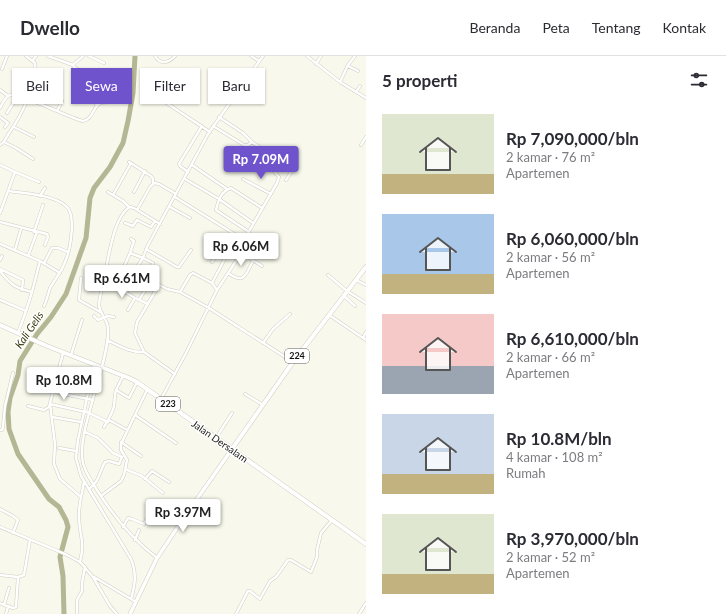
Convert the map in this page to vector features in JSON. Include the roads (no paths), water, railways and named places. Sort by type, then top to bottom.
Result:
[{"type":"main road","name":"224","points":[[232,449],[293,362],[366,267]]},
{"type":"main road","name":"Jalan Dersalam","points":[[0,325],[63,353],[123,375],[137,382],[366,544]]},
{"type":"main road","points":[[130,614],[157,558],[232,449]]},
{"type":"street","points":[[2,69],[7,56]]},
{"type":"street","points":[[26,56],[33,60],[35,63],[35,68]]},
{"type":"street","points":[[33,60],[36,56]]},
{"type":"street","points":[[48,56],[73,65]]},
{"type":"street","points":[[73,65],[83,56]]},
{"type":"street","points":[[89,56],[104,63]]},
{"type":"street","points":[[155,56],[158,60],[166,62],[175,56]]},
{"type":"street","points":[[252,56],[259,61]]},
{"type":"street","points":[[129,279],[143,258],[146,249],[213,126],[263,56]]},
{"type":"street","points":[[307,56],[340,82],[366,98]]},
{"type":"street","points":[[316,64],[321,56]]},
{"type":"street","points":[[340,82],[355,56]]},
{"type":"street","points":[[348,66],[358,71]]},
{"type":"street","points":[[356,92],[360,86]]},
{"type":"street","points":[[0,90],[8,96]]},
{"type":"street","points":[[0,108],[8,96],[12,95]]},
{"type":"street","points":[[7,113],[13,104]]},
{"type":"street","points":[[0,145],[4,142],[14,127],[26,104]]},
{"type":"street","points":[[41,104],[85,121],[90,118],[97,106],[100,104]]},
{"type":"street","points":[[57,110],[60,104]]},
{"type":"street","points":[[168,104],[210,132]]},
{"type":"street","points":[[0,117],[8,123],[5,127]]},
{"type":"street","points":[[219,117],[243,133],[252,142],[292,169],[286,180]]},
{"type":"street","points":[[188,172],[179,164],[202,126]]},
{"type":"street","points":[[213,126],[244,145],[248,145],[252,142]]},
{"type":"street","points":[[14,127],[34,137]]},
{"type":"street","points":[[361,145],[366,137]]},
{"type":"street","points":[[4,142],[33,159]]},
{"type":"street","points":[[212,283],[230,250],[232,248],[239,247],[244,240],[279,178],[273,169],[278,160]]},
{"type":"street","points":[[113,195],[130,162],[153,178],[153,183],[137,210]]},
{"type":"street","points":[[0,165],[39,182]]},
{"type":"street","points":[[192,165],[227,190]]},
{"type":"street","points":[[0,214],[15,172]]},
{"type":"street","points":[[134,192],[144,172]]},
{"type":"street","points":[[184,179],[219,199],[254,223]]},
{"type":"street","points":[[243,179],[270,194]]},
{"type":"street","points":[[153,183],[159,184],[244,240]]},
{"type":"street","points":[[40,196],[45,188]]},
{"type":"street","points":[[249,232],[216,210],[219,199],[229,188],[232,188],[262,208]]},
{"type":"street","points":[[8,191],[53,199],[62,203],[69,209],[72,219],[66,260],[51,287],[44,306]]},
{"type":"street","points":[[108,192],[123,201],[129,207],[137,210],[160,224]]},
{"type":"street","points":[[28,256],[43,205]]},
{"type":"street","points":[[129,207],[122,216],[113,235],[99,304],[108,329],[107,340],[101,367],[84,411],[76,451],[78,467],[84,481],[108,517],[133,564],[136,580],[131,599]]},
{"type":"street","points":[[170,207],[190,218]]},
{"type":"street","points":[[125,223],[133,226],[137,220],[151,227],[155,221]]},
{"type":"street","points":[[0,222],[47,235],[45,245]]},
{"type":"street","points":[[15,250],[21,229]]},
{"type":"street","points":[[116,286],[134,241],[131,239]]},
{"type":"street","points":[[0,244],[40,261],[60,273]]},
{"type":"street","points":[[44,263],[52,248],[58,248],[68,252]]},
{"type":"street","points":[[146,249],[177,267],[179,267],[191,250]]},
{"type":"street","points":[[130,253],[153,262],[150,279],[169,290],[180,292],[209,308],[293,362]]},
{"type":"street","points":[[212,262],[217,254]]},
{"type":"street","points":[[161,399],[217,290],[240,255],[244,255],[262,266]]},
{"type":"street","points":[[0,260],[2,256]]},
{"type":"street","points":[[18,333],[26,312],[40,261]]},
{"type":"street","points":[[228,273],[238,279],[241,279],[253,261]]},
{"type":"street","points":[[0,270],[10,283],[22,290],[32,292]]},
{"type":"street","points":[[0,270],[23,280],[24,284],[22,290]]},
{"type":"street","points":[[121,274],[132,282],[126,293]]},
{"type":"street","points":[[180,292],[192,274],[196,274],[212,283],[217,290]]},
{"type":"street","points":[[328,275],[347,291],[366,303]]},
{"type":"street","points":[[81,278],[80,300],[102,314]]},
{"type":"street","points":[[104,279],[126,293],[148,304]]},
{"type":"street","points":[[356,280],[366,285]]},
{"type":"street","points":[[159,285],[138,322],[135,335],[144,352],[175,374]]},
{"type":"street","points":[[139,300],[147,287],[156,291]]},
{"type":"street","points":[[344,296],[355,306]]},
{"type":"street","points":[[128,310],[135,298]]},
{"type":"street","points":[[0,300],[26,312]]},
{"type":"street","points":[[263,344],[273,329],[290,314]]},
{"type":"street","points":[[94,316],[98,320],[109,315],[114,317]]},
{"type":"street","points":[[329,315],[365,339],[366,332]]},
{"type":"street","points":[[71,356],[82,320]]},
{"type":"street","points":[[107,340],[134,352],[144,352]]},
{"type":"street","points":[[28,406],[44,410],[48,408],[54,392],[63,353]]},
{"type":"street","points":[[94,365],[89,399],[89,413],[82,451],[84,467],[101,496],[123,527],[135,540],[157,558]]},
{"type":"street","points":[[0,430],[4,427],[5,406],[13,373]]},
{"type":"street","points":[[104,427],[114,405],[113,401],[116,390],[123,375]]},
{"type":"street","points":[[57,378],[75,383]]},
{"type":"street","points":[[116,390],[129,398],[137,382]]},
{"type":"street","points":[[101,496],[121,480],[124,475],[126,469],[126,458],[121,448],[121,442],[148,389]]},
{"type":"street","points":[[54,392],[89,399]]},
{"type":"street","points":[[245,394],[262,405]]},
{"type":"street","points":[[50,404],[84,411],[127,430]]},
{"type":"street","points":[[50,404],[55,444],[54,464],[60,479],[81,497]]},
{"type":"street","points":[[216,438],[232,413]]},
{"type":"street","points":[[135,415],[176,443]]},
{"type":"street","points":[[52,417],[81,422]]},
{"type":"street","points":[[85,432],[96,437],[114,454],[126,458]]},
{"type":"street","points":[[121,442],[141,456]]},
{"type":"street","points":[[59,448],[82,451]]},
{"type":"street","points":[[89,488],[94,485],[101,474],[105,462],[109,460],[119,464],[122,457]]},
{"type":"street","points":[[126,469],[145,479],[163,493]]},
{"type":"street","points":[[145,479],[153,471],[169,482]]},
{"type":"street","points":[[80,562],[83,548],[79,518],[84,481]]},
{"type":"street","points":[[0,509],[18,520],[13,533]]},
{"type":"street","points":[[108,517],[114,515]]},
{"type":"street","points":[[123,527],[128,518],[132,518],[144,524],[148,516]]},
{"type":"street","points":[[236,614],[248,591],[260,599],[270,581],[276,577],[288,560],[291,560],[311,572],[317,557],[321,533],[332,520]]},
{"type":"street","points":[[0,527],[47,546],[80,562],[93,577],[110,606],[117,614]]},
{"type":"street","points":[[135,540],[139,530]]},
{"type":"street","points":[[0,575],[18,577],[24,575],[30,540]]},
{"type":"street","points":[[77,614],[77,600],[82,591],[85,566]]},
{"type":"street","points":[[0,604],[16,608],[18,577]]},
{"type":"street","points":[[93,577],[136,602]]},
{"type":"street","points":[[4,605],[9,588]]},
{"type":"street","points":[[359,614],[366,602]]},
{"type":"street","points":[[6,614],[8,607]]},
{"type":"waterway","name":"Kali Gelis","points":[[64,614],[63,576],[60,557],[68,527],[59,507],[49,499],[18,454],[9,429],[8,412],[10,398],[18,375],[20,361],[37,334],[51,317],[66,294],[86,238],[90,198],[94,188],[110,167],[123,143],[133,93],[135,56]]}]
